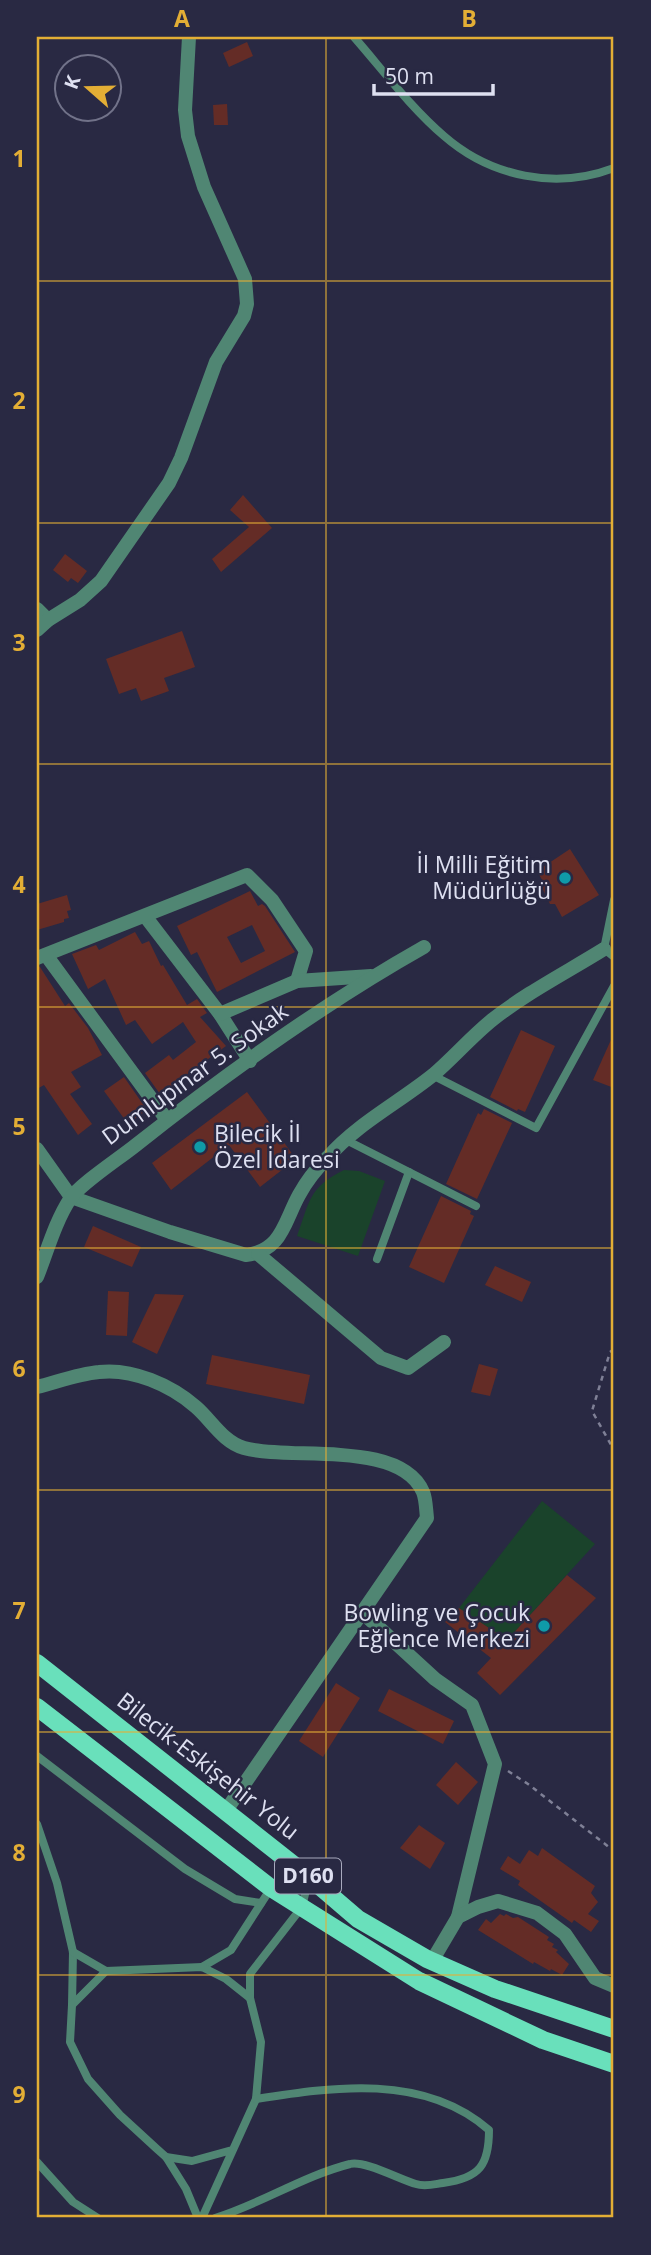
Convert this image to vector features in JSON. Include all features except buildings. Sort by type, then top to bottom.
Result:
[{"type":"main road","name":"Bilecik-Eskişehir Yolu","points":[[37,1662],[359,1919],[432,1961],[495,1989],[614,2029]]},
{"type":"main road","name":"D160","points":[[37,1707],[266,1895],[302,1908],[419,1981],[543,2039],[614,2064]]},
{"type":"street","points":[[40,620],[80,600],[101,581],[169,483],[181,458],[216,362],[244,316],[247,292],[245,279],[204,187],[188,136],[185,110],[189,37]]},
{"type":"street","points":[[167,1120],[42,957],[247,875],[272,900],[306,951],[298,981]]},
{"type":"street","points":[[145,916],[220,1014],[250,1061]]},
{"type":"street","name":"Dumlupınar 5. Sokak","points":[[37,1277],[71,1197],[167,1120],[250,1061],[372,976],[424,947]]},
{"type":"street","points":[[37,1149],[71,1197],[246,1255],[258,1254],[279,1238],[300,1194],[344,1139],[432,1075],[492,1020],[518,1001],[609,953]]},
{"type":"street","points":[[220,1014],[298,981],[372,976]]},
{"type":"street","points":[[258,1254],[381,1358],[408,1368],[444,1342]]},
{"type":"street","points":[[37,1387],[97,1372],[122,1371],[163,1385],[196,1407],[224,1437],[242,1448],[272,1453],[376,1458],[407,1473],[423,1491],[427,1518],[225,1812]]},
{"type":"street","points":[[363,1613],[435,1679],[472,1706],[495,1764],[458,1917],[432,1961]]},
{"type":"street","points":[[458,1917],[498,1901],[537,1913],[565,1934],[595,1978],[614,1986]]},
{"type":"lane","points":[[354,37],[432,125],[473,157],[520,175],[552,179],[587,177],[614,167]]},
{"type":"lane","points":[[609,953],[614,900]]},
{"type":"lane","points":[[432,1075],[536,1128],[614,986]]},
{"type":"lane","points":[[344,1139],[476,1206]]},
{"type":"lane","points":[[377,1259],[410,1172]]},
{"type":"lane","points":[[37,1755],[184,1869],[235,1899],[266,1895],[309,1877]]},
{"type":"lane","points":[[37,1824],[57,1884],[73,1952],[70,2042],[88,2079],[120,2115],[166,2157],[200,2218]]},
{"type":"lane","points":[[200,2218],[256,2099],[261,2042],[250,1998],[250,1974],[302,1908],[309,1877]]},
{"type":"lane","points":[[73,1952],[106,1971],[202,1967],[231,1950],[266,1895]]},
{"type":"lane","points":[[202,1967],[226,1979],[250,1998]]},
{"type":"lane","points":[[72,2005],[106,1971]]},
{"type":"lane","points":[[215,2218],[354,2163],[420,2186],[457,2181],[479,2170],[489,2152],[489,2130],[473,2116],[406,2090],[349,2088],[256,2099]]},
{"type":"lane","points":[[166,2157],[192,2161],[232,2150]]},
{"type":"lane","points":[[37,2162],[73,2202],[98,2218]]},
{"type":"path","points":[[614,1349],[610,1352],[592,1411],[614,1450]]},
{"type":"path","points":[[495,1764],[528,1784],[614,1851]]},
{"type":"green space","points":[[344,1170],[359,1171],[385,1181],[358,1256],[297,1236],[312,1197],[323,1183]]},
{"type":"green space","points":[[542,1501],[595,1544],[507,1640],[459,1608]]},
{"type":"place","name":"İl Milli Eğitim Müdürlüğü","points":[[565,878]]},
{"type":"place","name":"Bilecik İl Özel İdaresi","points":[[200,1147]]},
{"type":"place","name":"Bowling ve Çocuk Eğlence Merkezi","points":[[544,1626]]}]
